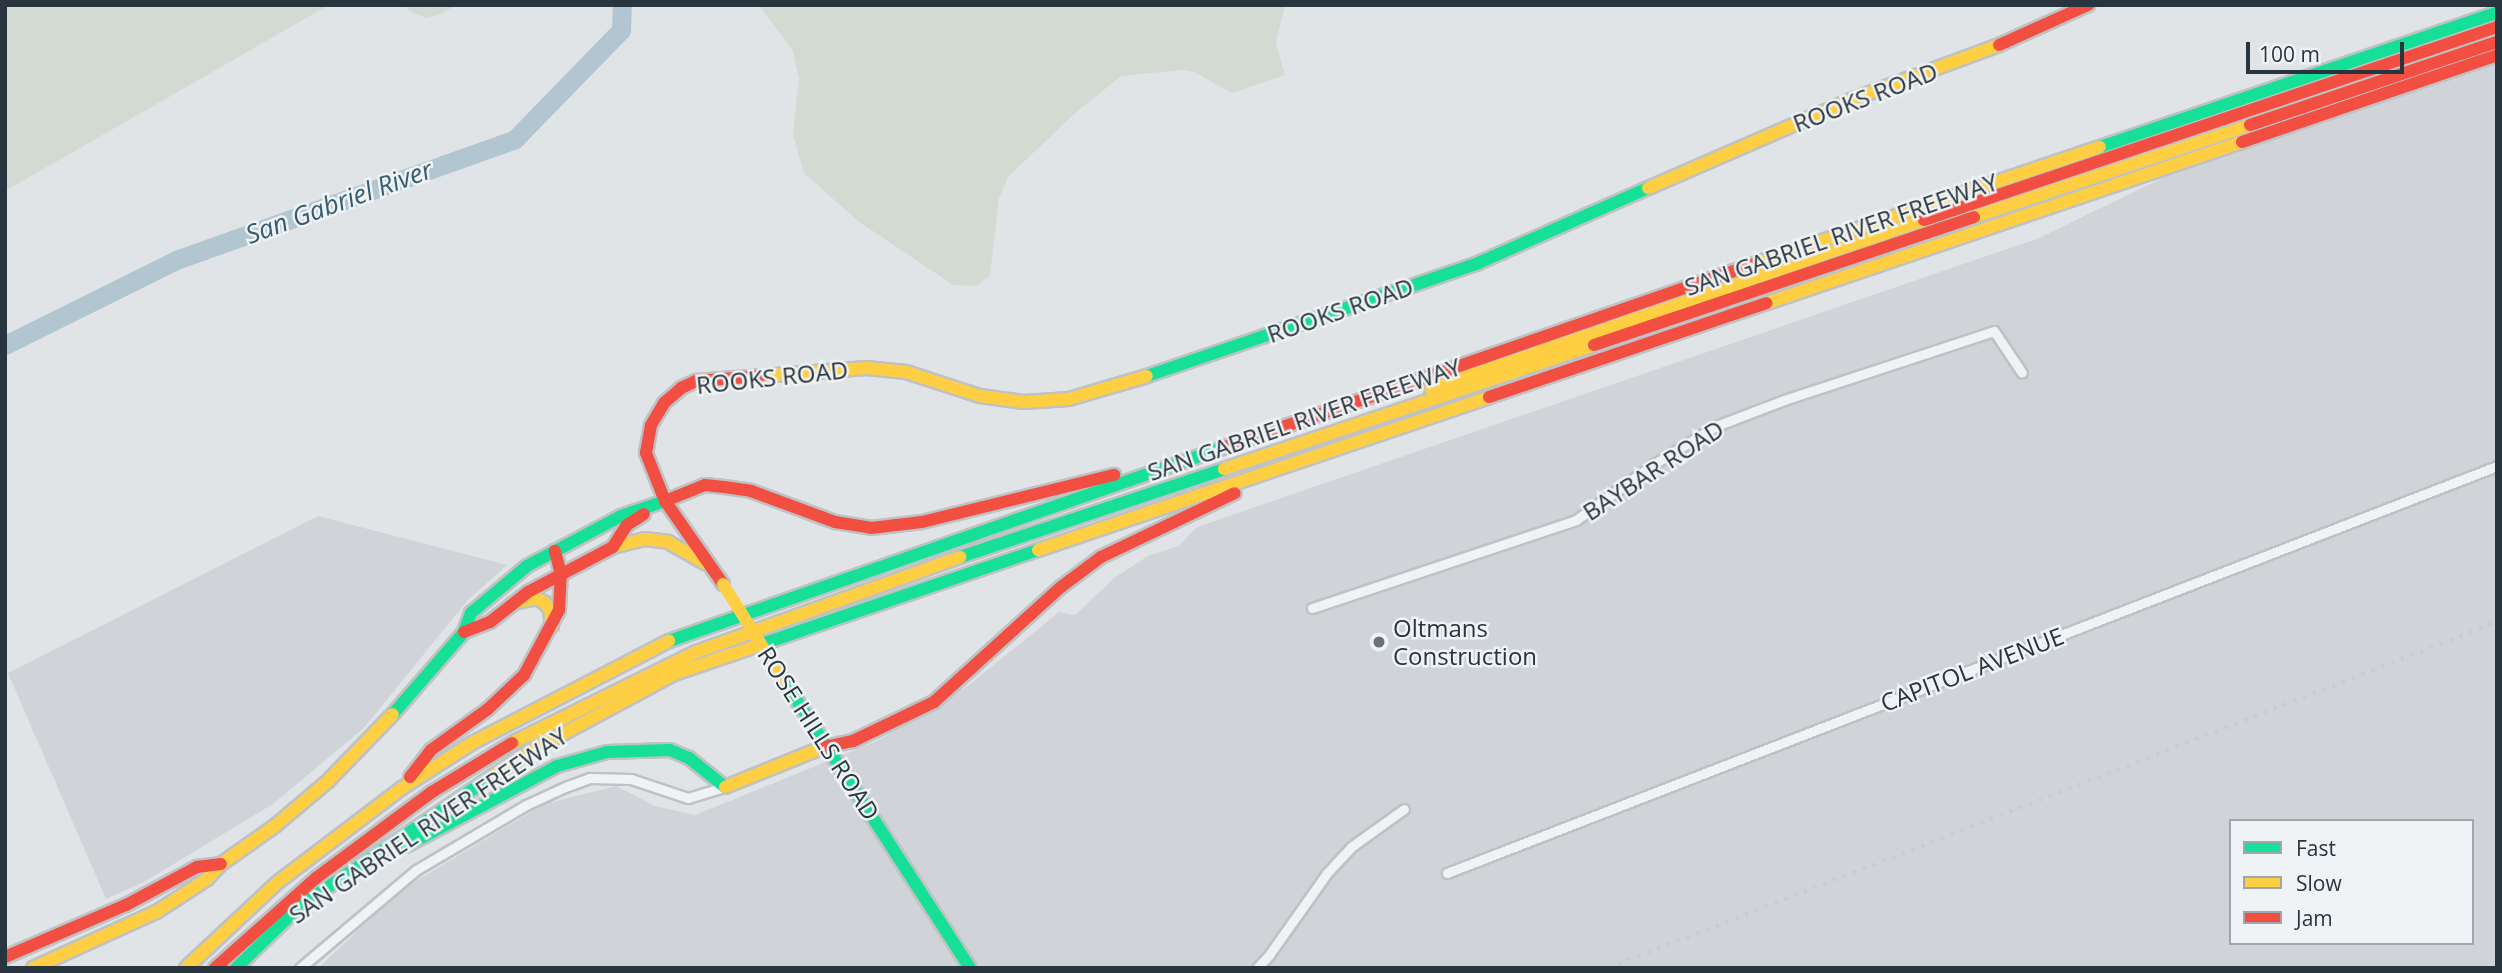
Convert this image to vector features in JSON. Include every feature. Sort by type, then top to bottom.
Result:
[{"type":"main road","name":"ROOKS ROAD","points":[[665,500],[646,453],[651,425],[664,403],[681,388],[696,381],[867,368],[906,372],[980,396],[1024,402],[1069,399],[1112,388],[1478,263],[1853,99],[1979,54],[2088,5]]},
{"type":"main road","name":"SAN GABRIEL RIVER FREEWAY","points":[[186,968],[278,882],[402,788],[496,730],[668,642],[1630,305],[2497,13]]},
{"type":"main road","points":[[1034,512],[1064,516],[1620,322],[2497,27]]},
{"type":"main road","points":[[215,968],[325,871],[432,792],[530,732],[696,652],[934,566],[2497,42]]},
{"type":"main road","name":"SAN GABRIEL RIVER FREEWAY","points":[[236,968],[300,906],[531,751],[674,674],[2497,55]]},
{"type":"main road","points":[[300,906],[470,810],[557,766],[607,752],[670,750],[698,763],[725,786],[824,747],[853,741],[934,702],[1061,587],[1101,557],[1159,527],[1337,449]]},
{"type":"main road","points":[[33,968],[158,911],[207,879],[221,864],[276,825],[328,781],[376,734],[464,632],[471,613],[499,588],[527,566],[621,516],[705,485],[751,491],[835,522],[871,527],[922,522],[1209,453]]},
{"type":"main road","points":[[614,547],[627,525],[656,509],[665,500]]},
{"type":"main road","name":"ROSE HILLS ROAD","points":[[665,500],[723,584],[824,747],[970,968]]},
{"type":"main road","points":[[464,632],[490,622],[513,603],[614,547],[645,539],[668,542],[711,568]]},
{"type":"main road","points":[[402,788],[430,750],[488,709],[524,675],[559,610],[561,574],[555,551]]},
{"type":"main road","points":[[513,603],[536,598],[545,603],[550,610],[552,626]]},
{"type":"main road","points":[[205,968],[341,849],[483,752],[496,730]]},
{"type":"main road","points":[[5,957],[126,905],[197,867],[221,864]]},
{"type":"street","name":"BAYBAR ROAD","points":[[1312,608],[1576,520],[1654,464],[1716,426],[1994,331],[2022,373]]},
{"type":"street","name":"CAPITOL AVENUE","points":[[1447,873],[2497,466]]},
{"type":"street","points":[[300,968],[416,870],[526,805],[565,787],[590,778],[631,779],[688,798],[725,786]]},
{"type":"street","points":[[1257,968],[1327,873],[1351,847],[1404,809]]},
{"type":"shaded area","points":[[5,5],[329,5],[5,191]]},
{"type":"shaded area","points":[[404,5],[455,5],[442,14],[426,18],[410,11]]},
{"type":"shaded area","points":[[759,5],[1285,5],[1276,43],[1285,75],[1232,93],[1194,72],[1183,70],[1121,76],[1073,115],[1008,177],[999,198],[990,275],[977,286],[953,285],[858,221],[804,173],[793,135],[799,79],[793,51]]},
{"type":"shaded area","points":[[2497,50],[2497,968],[318,968],[401,890],[544,804],[616,786],[655,806],[695,815],[877,741],[969,685],[1059,612],[1075,615],[1114,578],[1148,556],[1179,546],[1197,527],[2039,238],[2214,153]]},
{"type":"shaded area","points":[[318,516],[507,565],[467,601],[364,728],[273,804],[144,882],[106,899],[8,673]]},
{"type":"waterway","name":"San Gabriel River","points":[[5,345],[176,260],[515,139],[621,30],[622,5]]},
{"type":"railway","points":[[1608,968],[2497,622]]},
{"type":"traffic: fast","points":[[2100,147],[2497,13]]},
{"type":"traffic: fast","points":[[1147,376],[1478,263],[1648,188]]},
{"type":"traffic: fast","points":[[669,641],[1225,447]]},
{"type":"traffic: fast","points":[[960,557],[1224,469]]},
{"type":"traffic: fast","points":[[393,714],[464,632],[471,613],[527,566],[621,516],[665,501]]},
{"type":"traffic: fast","points":[[759,645],[1038,550]]},
{"type":"traffic: fast","points":[[783,679],[970,968]]},
{"type":"traffic: fast","points":[[406,846],[557,766],[607,752],[670,750],[689,758],[725,787]]},
{"type":"traffic: fast","points":[[236,968],[300,906],[493,776]]},
{"type":"traffic: slow","points":[[1648,188],[1853,99],[1999,45]]},
{"type":"traffic: slow","points":[[1974,217],[2250,125]]},
{"type":"traffic: slow","points":[[1767,303],[2242,142]]},
{"type":"traffic: slow","points":[[1757,263],[2100,147]]},
{"type":"traffic: slow","points":[[1431,389],[1924,220]]},
{"type":"traffic: slow","points":[[1224,469],[1594,345]]},
{"type":"traffic: slow","points":[[761,376],[867,368],[906,372],[980,396],[1024,402],[1069,399],[1147,376]]},
{"type":"traffic: slow","points":[[1038,550],[1489,397]]},
{"type":"traffic: slow","points":[[613,547],[645,539],[668,542],[705,563]]},
{"type":"traffic: slow","points":[[512,743],[696,652],[960,557]]},
{"type":"traffic: slow","points":[[723,584],[783,679]]},
{"type":"traffic: slow","points":[[513,603],[536,598],[545,603],[550,610],[552,626]]},
{"type":"traffic: slow","points":[[186,968],[278,882],[402,788],[472,743],[669,641]]},
{"type":"traffic: slow","points":[[493,776],[531,751],[674,674],[759,645]]},
{"type":"traffic: slow","points":[[33,968],[158,911],[207,879],[221,864],[276,825],[328,781],[393,714]]},
{"type":"traffic: slow","points":[[725,787],[824,747]]},
{"type":"traffic: jam","points":[[1999,45],[2088,5]]},
{"type":"traffic: jam","points":[[1924,220],[2497,27]]},
{"type":"traffic: jam","points":[[2250,125],[2497,42]]},
{"type":"traffic: jam","points":[[2242,142],[2497,55]]},
{"type":"traffic: jam","points":[[1594,345],[1974,217]]},
{"type":"traffic: jam","points":[[1225,447],[1757,263]]},
{"type":"traffic: jam","points":[[1489,397],[1767,303]]},
{"type":"traffic: jam","points":[[723,584],[665,501],[646,453],[651,425],[664,403],[681,388],[696,381],[761,376]]},
{"type":"traffic: jam","points":[[665,501],[705,485],[724,487],[751,491],[835,522],[871,528],[922,522],[1114,475]]},
{"type":"traffic: jam","points":[[824,747],[853,741],[934,702],[1061,587],[1101,557],[1235,493]]},
{"type":"traffic: jam","points":[[464,632],[490,622],[528,592],[613,547],[627,525],[644,514]]},
{"type":"traffic: jam","points":[[410,777],[431,750],[488,709],[524,675],[559,610],[561,574],[555,551]]},
{"type":"traffic: jam","points":[[215,968],[316,878],[432,792],[512,743]]},
{"type":"traffic: jam","points":[[5,957],[126,905],[197,867],[221,864]]},
{"type":"place","name":"Oltmans Construction","points":[[1379,642]]}]
